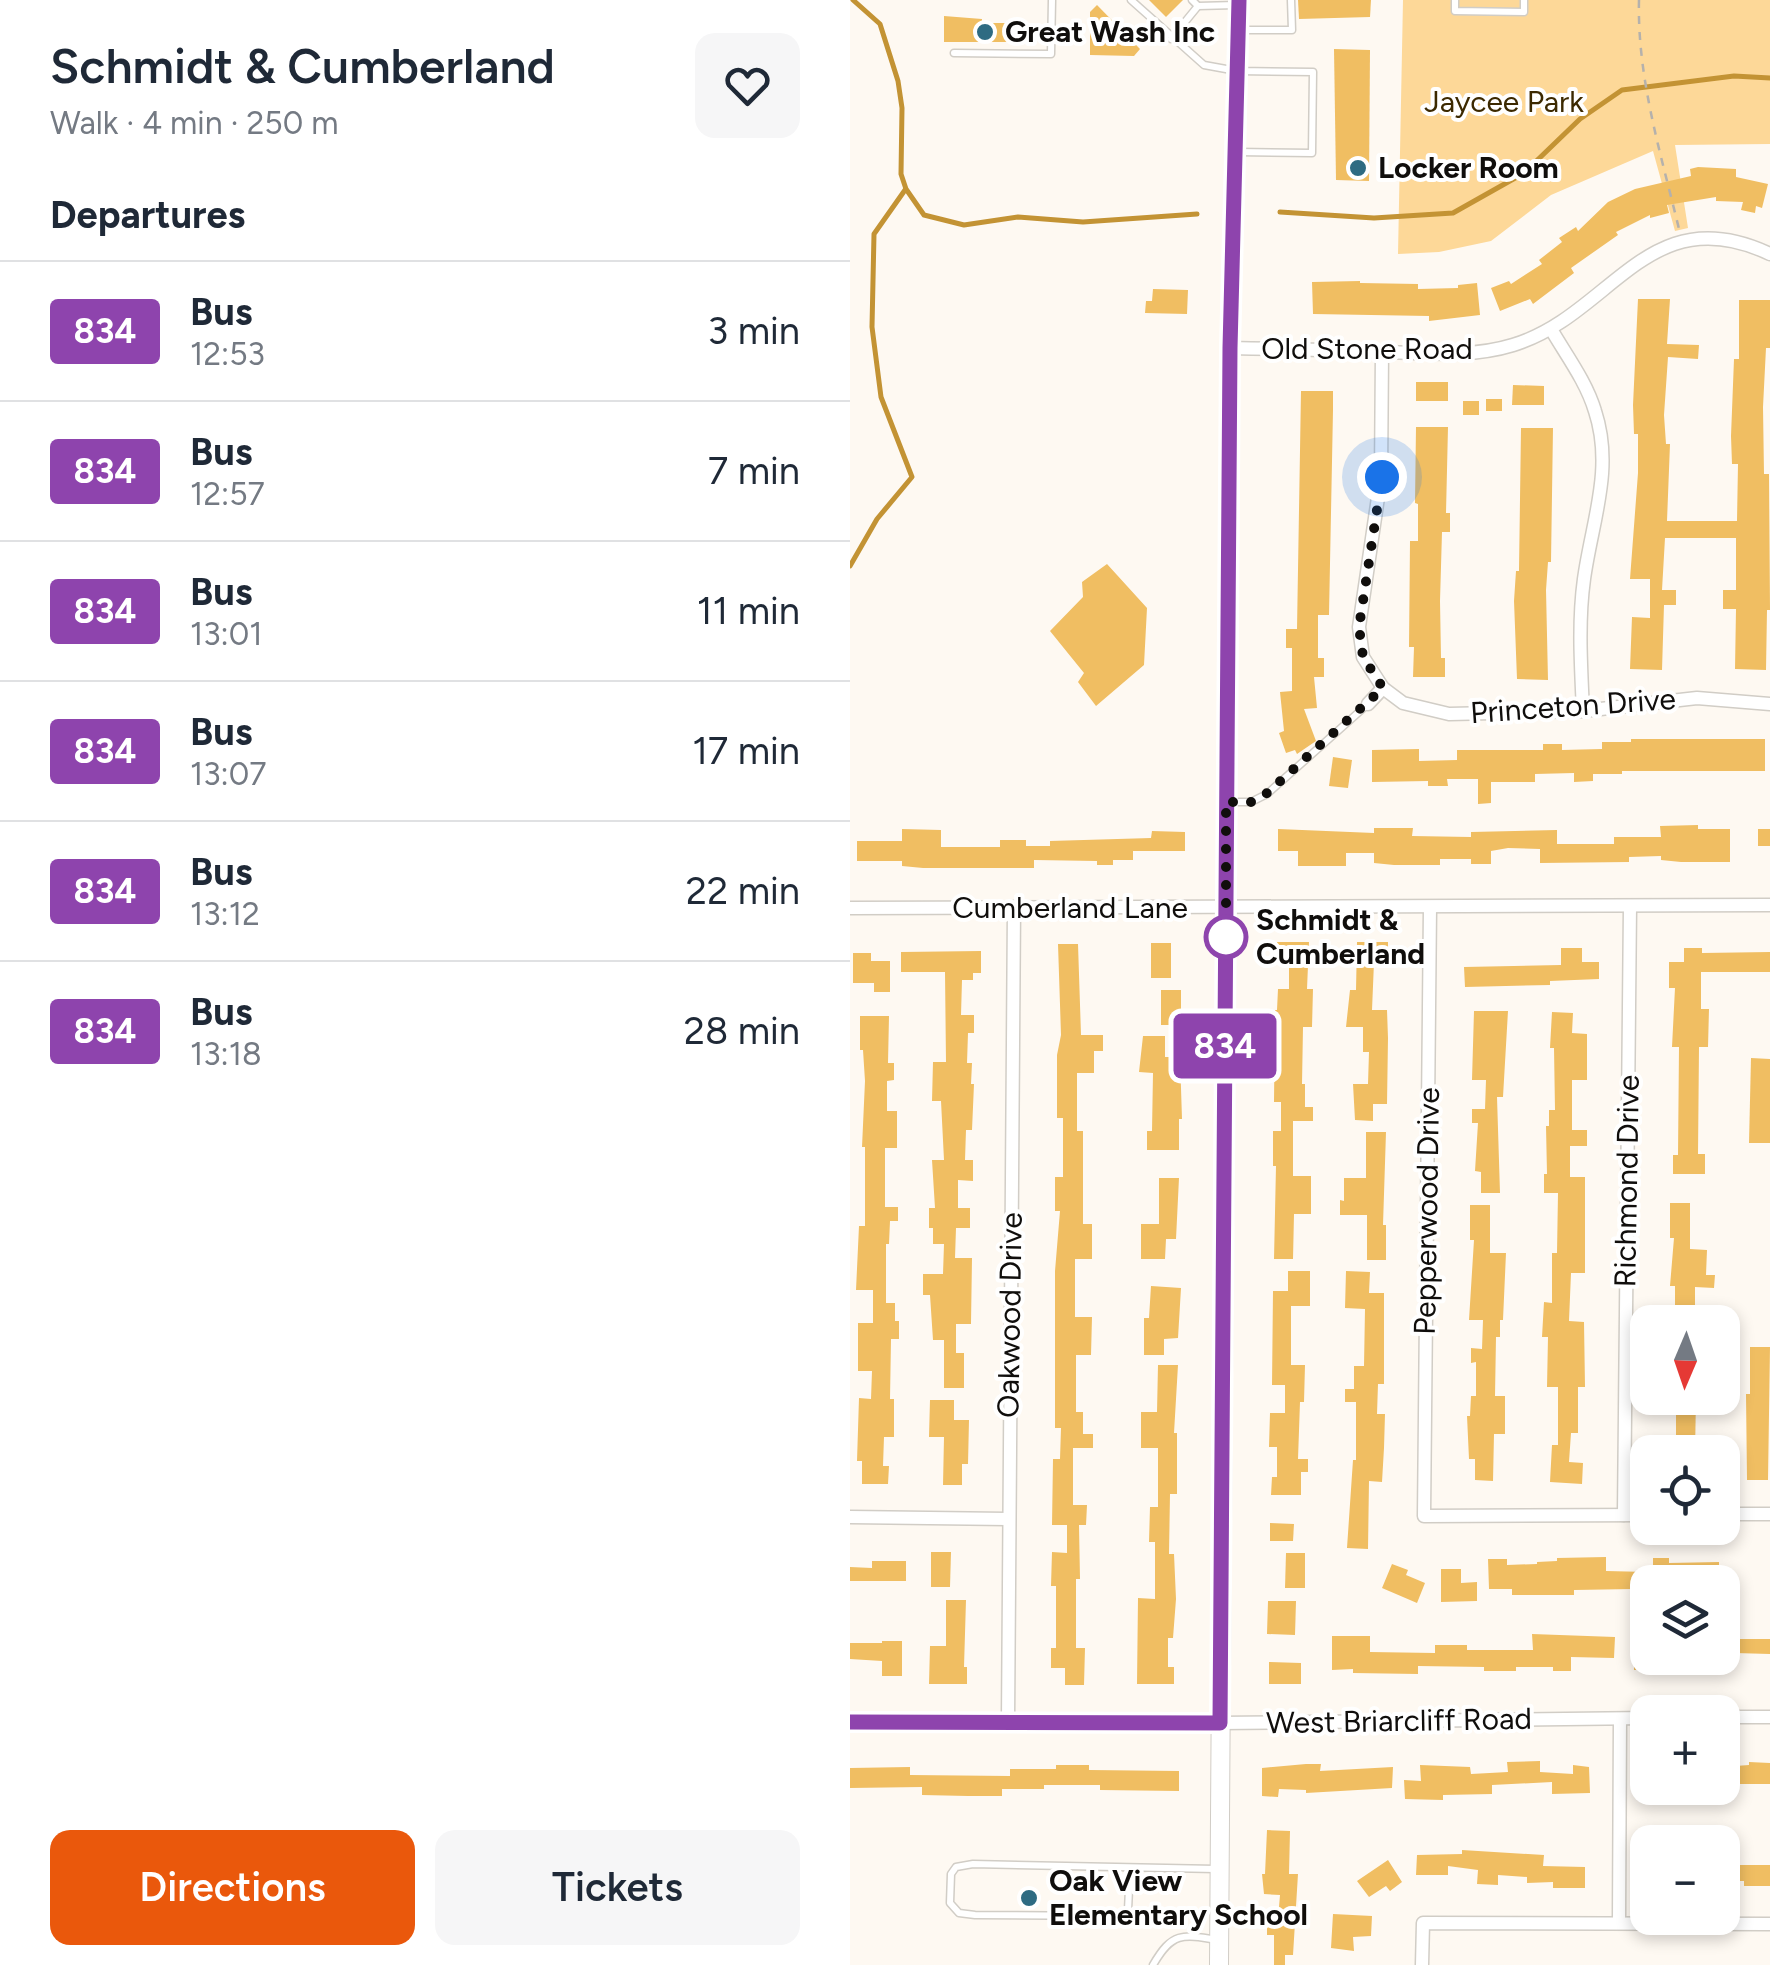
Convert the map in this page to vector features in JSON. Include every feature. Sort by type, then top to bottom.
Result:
[{"type":"street","points":[[1219,1965],[1230,348],[1239,3]]},
{"type":"street","name":"Old Stone Road","points":[[1230,348],[1480,352],[1513,345],[1551,328],[1642,260],[1681,240],[1721,238],[1770,254]]},
{"type":"street","points":[[1551,328],[1588,392],[1602,445],[1604,476],[1581,606],[1583,711]]},
{"type":"street","points":[[1368,704],[1383,688],[1363,657],[1359,627],[1382,477],[1382,352]]},
{"type":"street","name":"Princeton Drive","points":[[1383,688],[1402,702],[1449,714],[1583,711],[1697,698],[1770,704]]},
{"type":"street","name":"Cumberland Lane","points":[[850,908],[1770,904]]},
{"type":"street","name":"Richmond Drive","points":[[1624,1515],[1630,906]]},
{"type":"street","name":"Pepperwood Drive","points":[[1430,907],[1424,1516],[1624,1515]]},
{"type":"street","name":"Oakwood Drive","points":[[1008,1722],[1014,908]]},
{"type":"street","points":[[1740,1514],[1770,1514]]},
{"type":"street","points":[[1624,1515],[1630,1515]]},
{"type":"street","points":[[850,1517],[1008,1518]]},
{"type":"street","points":[[1740,1718],[1770,1717]]},
{"type":"street","points":[[1620,1719],[1620,1923]]},
{"type":"street","name":"West Briarcliff Road","points":[[850,1722],[1630,1719]]},
{"type":"street","points":[[1422,1965],[1422,1924],[1770,1924]]},
{"type":"lane","points":[[954,53],[1051,54],[1052,0]]},
{"type":"lane","points":[[1131,0],[1204,65],[1238,71],[1314,72],[1312,153],[1235,152]]},
{"type":"lane","points":[[1238,30],[1292,30],[1292,0]]},
{"type":"lane","points":[[1455,0],[1455,12],[1524,12],[1524,0]]},
{"type":"lane","points":[[1171,39],[1195,3],[1239,3]]},
{"type":"lane","points":[[1226,802],[1251,802],[1266,794],[1368,704]]},
{"type":"lane","points":[[1130,1868],[1128,1910],[1118,1916],[975,1915],[959,1913],[950,1904],[952,1874],[956,1867],[972,1864],[1219,1868]]},
{"type":"lane","points":[[1153,1965],[1173,1938],[1193,1936],[1219,1941]]},
{"type":"path","points":[[1639,0],[1642,67],[1681,240]]},
{"type":"green space","name":"Jaycee Park","points":[[1403,0],[1770,0],[1770,144],[1675,145],[1688,228],[1675,231],[1653,151],[1551,195],[1491,241],[1439,252],[1398,254]]},
{"type":"building","points":[[1149,0],[1183,0],[1166,17]]},
{"type":"building","points":[[1298,0],[1371,0],[1370,17],[1299,19]]},
{"type":"building","points":[[1097,5],[1140,49],[1134,56],[1090,55],[1090,12]]},
{"type":"building","name":"Great Wash Inc","points":[[944,16],[982,19],[982,23],[1027,23],[1026,42],[944,42]]},
{"type":"building","points":[[1334,49],[1370,50],[1369,181],[1336,180]]},
{"type":"building","points":[[1690,169],[1736,169],[1736,177],[1768,184],[1762,208],[1756,206],[1755,213],[1741,210],[1743,202],[1716,201],[1716,197],[1667,205],[1669,213],[1650,215],[1616,232],[1618,235],[1571,268],[1574,273],[1533,304],[1530,299],[1500,311],[1491,288],[1509,281],[1511,284],[1542,264],[1539,260],[1562,242],[1559,238],[1576,227],[1578,231],[1608,202],[1635,189],[1691,176]]},
{"type":"building","points":[[1312,282],[1418,284],[1418,289],[1458,288],[1477,283],[1480,315],[1429,321],[1429,316],[1313,314]]},
{"type":"building","points":[[1153,289],[1188,290],[1187,314],[1145,313]]},
{"type":"building","points":[[1638,299],[1670,299],[1667,344],[1699,345],[1698,359],[1668,357],[1664,415],[1666,444],[1670,444],[1667,521],[1737,521],[1738,464],[1732,464],[1731,436],[1734,359],[1739,359],[1739,300],[1770,300],[1770,348],[1766,348],[1763,407],[1764,474],[1769,474],[1770,610],[1766,670],[1735,669],[1736,609],[1723,609],[1723,590],[1736,590],[1736,538],[1665,538],[1662,590],[1676,590],[1676,605],[1664,605],[1662,670],[1630,669],[1632,617],[1650,618],[1650,579],[1630,579],[1638,473],[1633,405]]},
{"type":"building","points":[[1416,382],[1448,382],[1448,401],[1416,401]]},
{"type":"building","points":[[1513,385],[1544,386],[1544,405],[1512,405]]},
{"type":"building","points":[[1301,391],[1333,391],[1333,410],[1329,615],[1318,615],[1318,658],[1324,658],[1324,677],[1314,677],[1317,708],[1304,709],[1316,741],[1297,754],[1295,750],[1286,753],[1279,733],[1284,731],[1280,692],[1292,691],[1292,648],[1286,648],[1286,629],[1297,629]]},
{"type":"building","points":[[1486,399],[1502,399],[1502,411],[1486,411]]},
{"type":"building","points":[[1463,401],[1479,401],[1479,415],[1463,415]]},
{"type":"building","points":[[1416,427],[1448,427],[1446,513],[1450,513],[1450,532],[1442,532],[1440,601],[1445,677],[1413,677],[1414,647],[1409,647],[1410,541],[1418,541]]},
{"type":"building","points":[[1521,428],[1553,428],[1551,562],[1546,590],[1548,680],[1517,679],[1514,601],[1519,571]]},
{"type":"building","points":[[1107,564],[1147,608],[1144,665],[1096,706],[1078,682],[1084,673],[1050,631],[1083,597],[1082,582]]},
{"type":"building","points":[[1765,739],[1765,771],[1622,771],[1593,774],[1593,781],[1574,782],[1574,773],[1535,774],[1535,782],[1491,782],[1491,803],[1478,804],[1478,779],[1447,779],[1448,786],[1428,786],[1428,781],[1372,782],[1372,750],[1419,749],[1419,761],[1457,760],[1457,750],[1543,750],[1543,744],[1562,744],[1562,750],[1602,749],[1602,742]]},
{"type":"building","points":[[1333,757],[1352,760],[1348,788],[1329,786]]},
{"type":"building","points":[[1698,825],[1698,829],[1730,829],[1730,862],[1681,862],[1661,860],[1661,856],[1629,857],[1629,862],[1540,863],[1540,849],[1508,848],[1491,851],[1491,864],[1471,864],[1471,859],[1440,859],[1440,865],[1394,865],[1374,863],[1374,853],[1346,853],[1346,866],[1298,866],[1298,851],[1278,851],[1278,829],[1374,833],[1374,828],[1413,828],[1412,836],[1471,837],[1471,832],[1557,830],[1557,844],[1614,844],[1614,837],[1661,837],[1660,826]]},
{"type":"building","points":[[902,829],[941,830],[941,847],[1000,847],[1000,840],[1026,840],[1026,846],[1050,846],[1050,841],[1151,838],[1152,831],[1185,832],[1185,851],[1133,851],[1133,860],[1113,860],[1113,865],[1034,860],[1034,868],[923,868],[902,866],[902,861],[857,861],[857,841],[902,841]]},
{"type":"building","points":[[1758,829],[1770,829],[1770,846],[1758,846]]},
{"type":"building","points":[[1277,942],[1309,942],[1307,989],[1313,989],[1312,1027],[1303,1027],[1302,1084],[1305,1107],[1313,1107],[1313,1121],[1293,1121],[1293,1176],[1311,1176],[1311,1214],[1294,1214],[1293,1259],[1274,1259],[1273,1131],[1281,1131],[1281,1102],[1274,1102],[1275,1010],[1278,989],[1289,989],[1289,961],[1277,961]]},
{"type":"building","points":[[1357,942],[1388,942],[1388,962],[1374,962],[1372,1010],[1387,1010],[1387,1104],[1373,1104],[1373,1121],[1355,1120],[1353,1084],[1368,1084],[1369,1052],[1363,1052],[1363,1027],[1346,1027],[1350,990],[1356,990]]},
{"type":"building","points":[[1151,943],[1171,943],[1171,978],[1151,978]]},
{"type":"building","points":[[1058,944],[1078,944],[1081,1035],[1103,1035],[1103,1051],[1094,1051],[1094,1073],[1077,1073],[1077,1131],[1083,1131],[1083,1224],[1092,1224],[1092,1259],[1075,1259],[1075,1317],[1092,1317],[1091,1355],[1076,1355],[1076,1412],[1083,1412],[1083,1434],[1093,1434],[1093,1448],[1073,1448],[1073,1505],[1087,1505],[1086,1525],[1079,1525],[1080,1579],[1076,1579],[1076,1648],[1085,1648],[1084,1685],[1065,1685],[1065,1668],[1051,1668],[1051,1648],[1056,1648],[1052,1552],[1067,1553],[1067,1525],[1052,1525],[1053,1459],[1060,1459],[1061,1428],[1055,1428],[1055,1271],[1060,1211],[1055,1211],[1055,1177],[1063,1177],[1063,1118],[1057,1118],[1057,1055],[1061,1035]]},
{"type":"building","points":[[1561,948],[1582,948],[1582,962],[1599,962],[1599,979],[1550,981],[1550,985],[1465,987],[1464,967],[1561,965]]},
{"type":"building","points":[[1684,948],[1702,948],[1702,953],[1770,952],[1770,972],[1701,972],[1701,1009],[1709,1009],[1708,1047],[1699,1047],[1698,1154],[1705,1154],[1705,1174],[1673,1174],[1673,1155],[1678,1155],[1679,1047],[1672,1047],[1675,988],[1669,988],[1669,962],[1684,962]]},
{"type":"building","points":[[981,951],[981,973],[973,973],[973,980],[962,980],[961,1015],[974,1015],[974,1033],[968,1033],[967,1063],[972,1063],[974,1084],[972,1130],[966,1130],[965,1160],[973,1160],[973,1181],[958,1180],[958,1208],[970,1208],[970,1228],[956,1228],[955,1258],[972,1258],[971,1324],[956,1324],[956,1353],[964,1353],[964,1388],[944,1388],[944,1340],[933,1340],[930,1295],[923,1295],[923,1274],[943,1274],[944,1244],[933,1244],[929,1208],[935,1208],[932,1160],[944,1160],[941,1101],[932,1101],[933,1062],[946,1062],[945,972],[901,972],[901,952]]},
{"type":"building","points":[[853,953],[871,953],[871,961],[890,961],[890,992],[874,992],[874,983],[853,983]]},
{"type":"building","points":[[1161,990],[1181,990],[1181,1025],[1161,1025]]},
{"type":"building","points":[[1474,1011],[1508,1011],[1503,1097],[1497,1097],[1500,1193],[1481,1193],[1481,1172],[1475,1171],[1478,1123],[1472,1123],[1472,1109],[1485,1109],[1486,1080],[1472,1080]]},
{"type":"building","points":[[1552,1012],[1573,1013],[1572,1033],[1587,1034],[1587,1080],[1572,1080],[1572,1130],[1587,1130],[1587,1146],[1570,1146],[1570,1177],[1585,1177],[1585,1273],[1571,1273],[1569,1321],[1584,1322],[1585,1387],[1578,1387],[1578,1433],[1571,1433],[1569,1462],[1583,1463],[1582,1484],[1550,1482],[1552,1445],[1558,1445],[1558,1387],[1547,1387],[1548,1337],[1542,1337],[1544,1302],[1552,1303],[1552,1253],[1557,1253],[1558,1193],[1544,1193],[1546,1126],[1549,1110],[1555,1110],[1554,1048],[1550,1048]]},
{"type":"building","points":[[860,1016],[889,1016],[888,1063],[894,1063],[894,1080],[887,1081],[887,1111],[897,1111],[897,1148],[885,1148],[885,1207],[898,1207],[898,1221],[890,1221],[886,1244],[886,1303],[895,1303],[895,1321],[899,1321],[899,1339],[891,1339],[894,1437],[884,1437],[883,1466],[889,1466],[888,1484],[862,1484],[862,1461],[857,1461],[859,1398],[871,1399],[872,1371],[858,1371],[858,1323],[873,1323],[873,1290],[856,1290],[859,1226],[865,1226],[865,1081]]},
{"type":"building","points":[[1143,1036],[1165,1036],[1165,1057],[1180,1057],[1179,1150],[1147,1150],[1147,1131],[1152,1131],[1153,1073],[1139,1072]]},
{"type":"building","points":[[1751,1058],[1770,1059],[1770,1143],[1749,1143]]},
{"type":"building","points":[[1366,1132],[1386,1132],[1386,1260],[1367,1260],[1367,1215],[1340,1215],[1344,1178],[1366,1178]]},
{"type":"building","points":[[1159,1178],[1179,1178],[1176,1239],[1166,1239],[1165,1259],[1141,1259],[1141,1224],[1159,1224]]},
{"type":"building","points":[[1670,1203],[1690,1203],[1690,1249],[1707,1250],[1706,1275],[1715,1275],[1714,1288],[1695,1287],[1695,1305],[1675,1305],[1675,1286],[1670,1286],[1674,1238],[1670,1238]]},
{"type":"building","points":[[1470,1205],[1490,1205],[1490,1253],[1506,1253],[1503,1320],[1500,1337],[1496,1337],[1495,1396],[1505,1396],[1505,1434],[1494,1434],[1493,1481],[1475,1480],[1475,1459],[1469,1459],[1467,1416],[1471,1396],[1476,1396],[1476,1362],[1471,1363],[1471,1348],[1482,1349],[1483,1320],[1469,1320],[1474,1240],[1470,1240]]},
{"type":"building","points":[[1288,1271],[1310,1271],[1310,1306],[1291,1306],[1291,1365],[1305,1365],[1298,1459],[1308,1459],[1308,1472],[1301,1472],[1301,1495],[1271,1495],[1272,1477],[1277,1477],[1277,1447],[1269,1447],[1270,1413],[1285,1413],[1285,1385],[1272,1385],[1273,1291],[1288,1291]]},
{"type":"building","points":[[1346,1271],[1370,1272],[1369,1293],[1384,1293],[1384,1384],[1378,1384],[1377,1414],[1385,1414],[1382,1482],[1369,1481],[1368,1549],[1347,1548],[1356,1460],[1356,1402],[1345,1402],[1345,1389],[1354,1389],[1354,1366],[1364,1366],[1365,1309],[1345,1308]]},
{"type":"building","points":[[1151,1286],[1181,1288],[1178,1338],[1164,1339],[1164,1355],[1144,1355],[1144,1318],[1149,1318]]},
{"type":"building","points":[[1750,1347],[1770,1347],[1768,1480],[1747,1480]]},
{"type":"building","points":[[1158,1365],[1178,1365],[1174,1433],[1177,1494],[1170,1494],[1169,1554],[1174,1554],[1176,1599],[1173,1638],[1168,1638],[1168,1667],[1174,1667],[1174,1684],[1137,1684],[1138,1598],[1155,1599],[1155,1542],[1149,1542],[1150,1507],[1158,1507],[1158,1448],[1141,1448],[1141,1412],[1157,1412]]},
{"type":"building","points":[[930,1400],[954,1400],[954,1420],[969,1420],[968,1464],[962,1464],[962,1485],[943,1485],[944,1437],[929,1437]]},
{"type":"building","points":[[1676,1415],[1696,1415],[1695,1435],[1676,1435]]},
{"type":"building","points":[[1270,1523],[1294,1524],[1293,1541],[1270,1541]]},
{"type":"building","points":[[931,1552],[951,1552],[950,1587],[931,1587]]},
{"type":"building","points":[[1286,1553],[1305,1553],[1305,1588],[1285,1588]]},
{"type":"building","points":[[1606,1557],[1606,1571],[1630,1572],[1630,1589],[1574,1590],[1574,1595],[1512,1595],[1512,1589],[1489,1589],[1488,1559],[1507,1559],[1507,1565],[1537,1564],[1557,1558]]},
{"type":"building","points":[[1653,1558],[1669,1558],[1669,1563],[1719,1562],[1719,1565],[1653,1565]]},
{"type":"building","points":[[872,1561],[906,1561],[906,1581],[850,1581],[850,1567],[872,1568]]},
{"type":"building","points":[[1392,1564],[1425,1583],[1417,1603],[1382,1588]]},
{"type":"building","points":[[1441,1569],[1461,1569],[1461,1583],[1477,1582],[1477,1601],[1441,1602]]},
{"type":"building","points":[[946,1600],[966,1600],[967,1684],[929,1684],[930,1646],[946,1646]]},
{"type":"building","points":[[1268,1601],[1296,1601],[1295,1635],[1267,1634]]},
{"type":"building","points":[[1532,1634],[1615,1637],[1614,1658],[1571,1657],[1571,1671],[1553,1671],[1553,1667],[1484,1671],[1484,1667],[1418,1666],[1418,1674],[1332,1670],[1332,1636],[1370,1636],[1370,1652],[1435,1653],[1435,1645],[1467,1645],[1467,1650],[1533,1650]]},
{"type":"building","points":[[1740,1639],[1770,1639],[1770,1654],[1740,1653]]},
{"type":"building","points":[[902,1641],[902,1676],[882,1676],[882,1661],[850,1659],[850,1643]]},
{"type":"building","points":[[1269,1662],[1301,1663],[1301,1684],[1269,1684]]},
{"type":"building","points":[[1540,1761],[1540,1772],[1573,1774],[1573,1765],[1589,1767],[1590,1793],[1552,1794],[1552,1782],[1492,1785],[1492,1794],[1443,1795],[1443,1800],[1405,1799],[1404,1780],[1421,1781],[1420,1765],[1470,1767],[1471,1774],[1508,1772],[1507,1762]]},
{"type":"building","points":[[1770,1763],[1770,1784],[1740,1784],[1740,1766]]},
{"type":"building","points":[[1321,1764],[1320,1771],[1393,1767],[1392,1788],[1306,1793],[1279,1789],[1278,1797],[1262,1796],[1262,1768]]},
{"type":"building","points":[[1056,1765],[1089,1765],[1089,1770],[1179,1771],[1179,1791],[1044,1785],[1044,1789],[1002,1789],[1002,1796],[968,1796],[922,1795],[922,1787],[850,1788],[850,1768],[910,1767],[910,1775],[1010,1776],[1010,1769],[1056,1769]]},
{"type":"building","points":[[1267,1830],[1290,1831],[1289,1874],[1298,1874],[1293,1955],[1285,1955],[1285,1965],[1274,1965],[1274,1935],[1267,1935],[1267,1919],[1278,1919],[1280,1895],[1264,1894]]},
{"type":"building","points":[[1462,1850],[1544,1855],[1543,1866],[1585,1867],[1585,1888],[1553,1888],[1553,1882],[1527,1883],[1527,1877],[1498,1875],[1498,1885],[1477,1884],[1478,1870],[1448,1866],[1448,1875],[1416,1875],[1417,1855],[1462,1854]]},
{"type":"building","points":[[1388,1860],[1402,1882],[1390,1891],[1386,1886],[1369,1897],[1357,1881]]},
{"type":"building","points":[[1740,1865],[1770,1865],[1770,1886],[1744,1886],[1744,1881],[1740,1881]]},
{"type":"building","points":[[1333,1914],[1372,1916],[1371,1936],[1353,1937],[1354,1951],[1331,1948]]},
{"type":"waterway","points":[[853,0],[880,24],[902,108],[901,174],[924,215],[964,225],[1018,217],[1083,222],[1197,214]]},
{"type":"waterway","points":[[1280,212],[1374,218],[1453,213],[1524,173],[1580,119],[1622,90],[1734,76],[1770,78]]},
{"type":"waterway","points":[[850,566],[877,519],[912,477],[881,397],[872,327],[874,234],[905,190]]},
{"type":"bus line","name":"834","points":[[850,1722],[1220,1723],[1230,348],[1239,0]]},
{"type":"place","name":"Great Wash Inc","points":[[985,32]]},
{"type":"place","name":"Locker Room","points":[[1358,168]]},
{"type":"place","name":"Schmidt & Cumberland","points":[[1226,937]]},
{"type":"place","name":"Oak View Elementary School","points":[[1029,1898]]},
{"type":"route","points":[[1226,937],[1226,947],[1226,802],[1251,802],[1266,794],[1383,688],[1363,657],[1359,640],[1382,477]]}]
